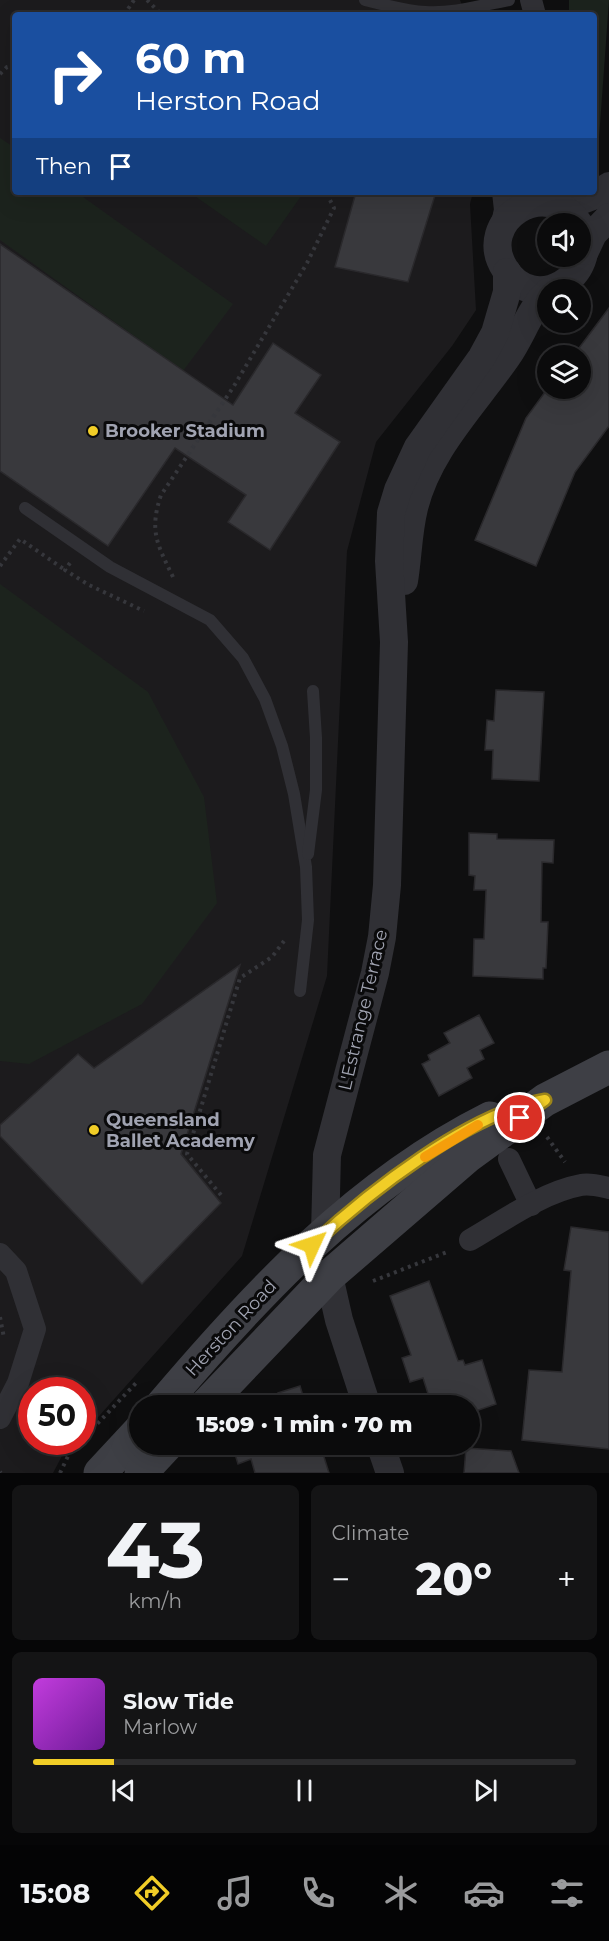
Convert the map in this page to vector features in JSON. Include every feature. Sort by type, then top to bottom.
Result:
[{"type":"main road","name":"Herston Road","points":[[215,1395],[329,1276],[467,1157],[544,1115],[609,1067]]},
{"type":"main road","name":"Herston Road","points":[[170,1395],[274,1281],[325,1233],[389,1181],[458,1136],[501,1112],[524,1104],[544,1115]]},
{"type":"main road","points":[[325,1233],[329,1276]]},
{"type":"main road","points":[[100,1473],[129,1442]]},
{"type":"main road","points":[[141,1473],[158,1455]]},
{"type":"street","name":"L'Estrange Terrace","points":[[398,561],[390,522],[398,490],[424,436],[488,348],[502,312],[507,292],[507,272],[499,255],[498,244],[505,210],[502,195]]},
{"type":"street","points":[[500,232],[506,221],[518,209],[547,199],[567,204],[595,195]]},
{"type":"street","points":[[547,199],[570,213]]},
{"type":"street","name":"L'Estrange Terrace","points":[[591,234],[609,218]]},
{"type":"street","name":"L'Estrange Terrace","points":[[569,279],[580,267]]},
{"type":"street","points":[[507,272],[524,286],[537,289]]},
{"type":"street","name":"L'Estrange Terrace","points":[[325,1233],[327,1155],[368,1002],[382,937],[387,885],[398,561],[414,507],[429,469],[450,434],[511,351],[537,305]]},
{"type":"street","points":[[509,1159],[531,1204]]},
{"type":"street","points":[[470,1240],[531,1204],[582,1185],[609,1188]]},
{"type":"street","points":[[0,1254],[16,1271],[34,1329],[18,1383],[0,1418]]},
{"type":"street","points":[[329,1276],[339,1320],[363,1395]]},
{"type":"street","points":[[384,1455],[390,1473]]},
{"type":"lane","points":[[365,0],[404,10],[426,12],[457,10],[509,0]]},
{"type":"lane","points":[[25,507],[110,567],[210,620],[243,658],[265,699],[282,746],[294,794],[306,867],[308,920],[300,991]]},
{"type":"lane","points":[[306,867],[316,790],[313,691]]},
{"type":"path","points":[[147,0],[159,12]]},
{"type":"path","points":[[0,74],[7,67],[12,66]]},
{"type":"path","points":[[174,580],[154,532],[155,514],[161,495],[234,386],[307,263],[334,208],[328,195]]},
{"type":"path","points":[[0,566],[20,539],[89,585],[148,613]]},
{"type":"path","points":[[221,1194],[186,1154],[240,978],[272,957],[286,938]]},
{"type":"path","points":[[544,1115],[567,1164]]},
{"type":"path","points":[[370,1282],[469,1243],[470,1240]]},
{"type":"path","points":[[60,1473],[69,1455]]},
{"type":"shaded area","points":[[0,0],[460,0],[465,12],[12,12],[12,195],[472,195],[470,204],[476,310],[452,346],[376,442],[347,551],[327,976],[242,1256],[96,1419],[96,1377],[18,1377],[18,1455],[63,1455],[53,1473],[0,1473]]},
{"type":"shaded area","points":[[569,0],[609,0],[597,166],[597,12],[569,12]]},
{"type":"shaded area","points":[[0,138],[12,146],[12,195],[80,195],[233,304],[183,371],[0,240]]},
{"type":"shaded area","points":[[193,195],[302,195],[266,246]]},
{"type":"shaded area","points":[[0,584],[148,692],[204,797],[217,903],[142,1004],[29,1064],[0,1061]]},
{"type":"building","points":[[355,195],[435,195],[408,282],[335,267]]},
{"type":"building","name":"Brooker Stadium","points":[[0,244],[233,405],[273,343],[321,375],[295,413],[340,442],[270,550],[228,522],[246,495],[175,448],[108,546],[0,471]]},
{"type":"building","points":[[609,308],[609,426],[575,472],[536,566],[475,540],[526,418],[540,399],[591,399],[591,345],[581,345]]},
{"type":"building","points":[[496,690],[544,692],[539,781],[492,779],[493,750],[485,750],[487,720],[494,721]]},
{"type":"building","points":[[469,833],[497,834],[497,839],[554,840],[553,863],[542,862],[541,922],[548,922],[546,968],[543,968],[543,979],[473,976],[474,939],[484,939],[486,890],[474,890],[475,876],[469,875]]},
{"type":"building","name":"Queensland Ballet Academy","points":[[240,965],[181,1154],[221,1203],[142,1284],[0,1136],[0,1125],[78,1054],[94,1068]]},
{"type":"building","points":[[479,1015],[494,1043],[480,1050],[484,1059],[467,1068],[472,1078],[439,1096],[422,1064],[430,1060],[428,1055],[450,1043],[444,1033]]},
{"type":"building","points":[[571,1227],[609,1232],[609,1449],[522,1440],[529,1370],[562,1372],[571,1271],[564,1270]]},
{"type":"building","points":[[429,1281],[458,1361],[463,1360],[465,1365],[482,1360],[496,1404],[480,1410],[480,1395],[428,1395],[423,1378],[410,1382],[402,1358],[411,1355],[390,1296]]},
{"type":"building","points":[[300,1386],[303,1395],[276,1395]]},
{"type":"building","points":[[480,1449],[511,1451],[519,1473],[464,1473],[465,1455],[480,1455]]},
{"type":"building","points":[[235,1455],[323,1455],[329,1473],[255,1473],[251,1459],[238,1464]]},
{"type":"slow traffic","points":[[425,1157],[478,1125]]},
{"type":"place","name":"Brooker Stadium","points":[[93,431]]},
{"type":"place","name":"Queensland Ballet Academy","points":[[94,1130]]},
{"type":"route","points":[[312,1245],[372,1194],[436,1149],[501,1112],[545,1100],[520,1118]]}]
